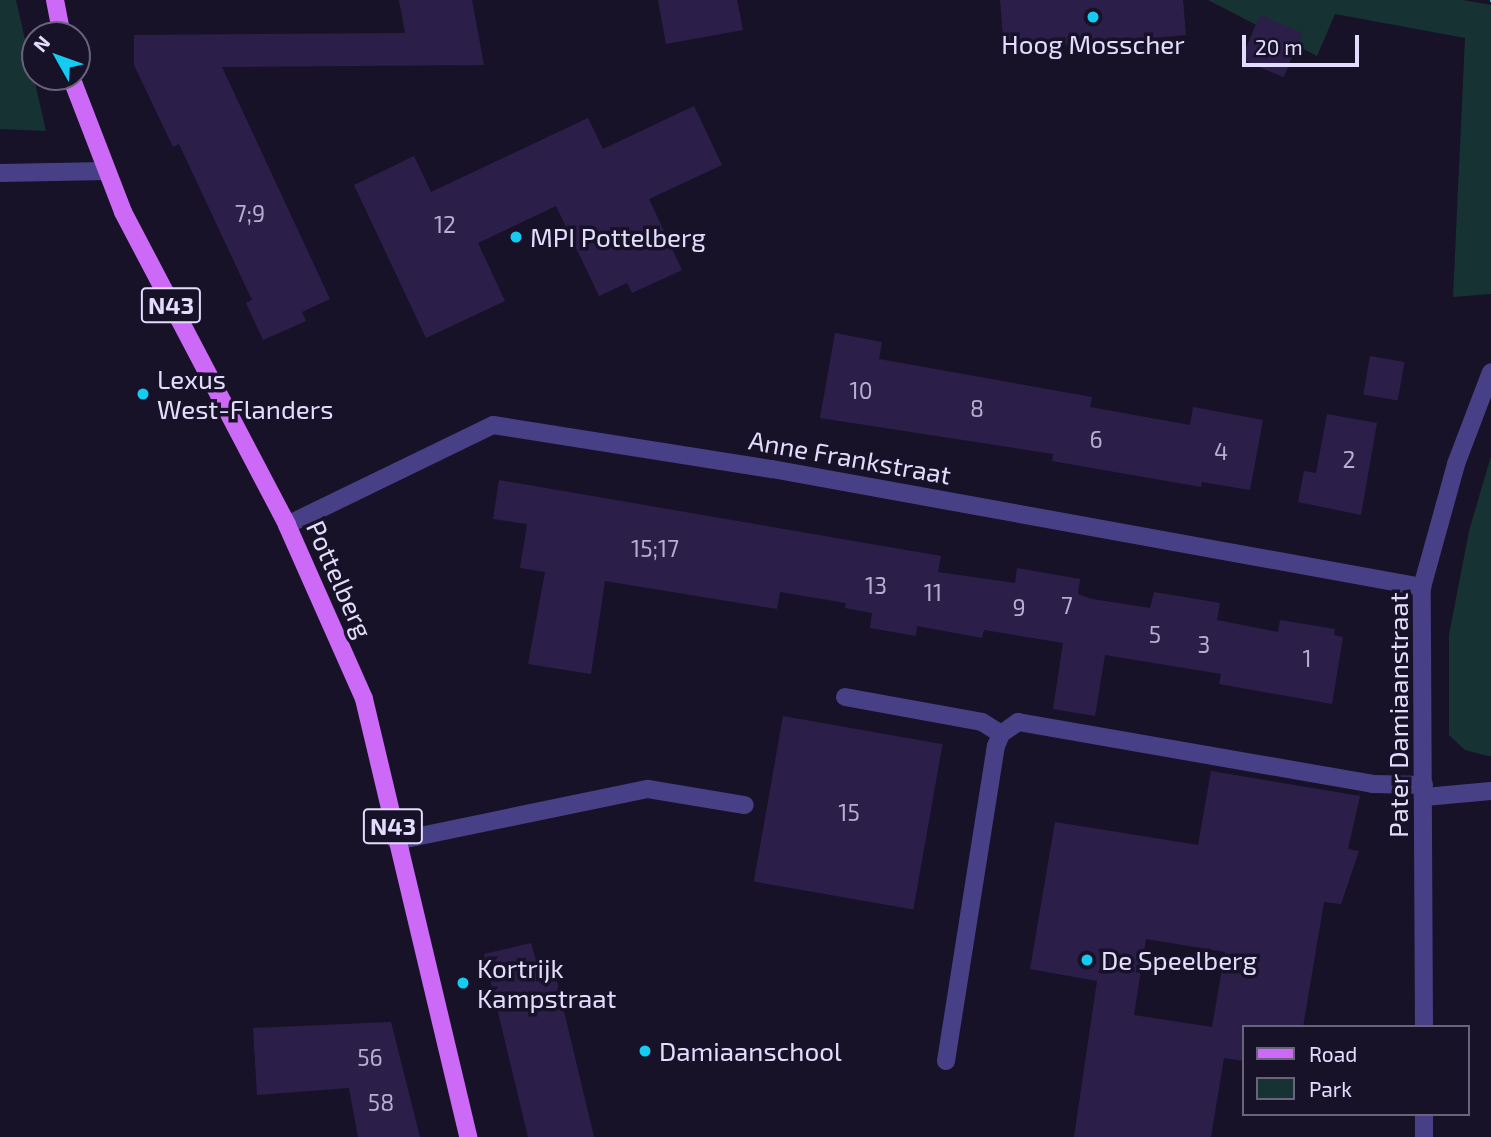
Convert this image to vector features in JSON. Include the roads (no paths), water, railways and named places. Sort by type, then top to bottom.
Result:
[{"type":"main road","points":[[55,0],[59,21]]},
{"type":"main road","name":"Pottelberg","points":[[76,91],[123,212],[287,525],[365,699],[396,841],[468,1137]]},
{"type":"street","points":[[0,173],[106,171]]},
{"type":"street","name":"Pater Damiaanstraat","points":[[1424,1025],[1422,586],[1456,464],[1491,372]]},
{"type":"street","name":"Anne Frankstraat","points":[[287,525],[493,425],[772,469],[1422,586]]},
{"type":"street","points":[[845,697],[982,722],[1001,734]]},
{"type":"street","points":[[946,1061],[1001,734],[1018,722],[1372,784],[1424,791],[1491,791]]},
{"type":"street","points":[[396,841],[648,789],[745,805]]},
{"type":"street","points":[[1424,1116],[1424,1137]]},
{"type":"place","name":"Hoog Mosscher","points":[[1093,17]]},
{"type":"place","name":"MPI Pottelberg","points":[[516,237]]},
{"type":"place","name":"Lexus West-Flanders","points":[[143,394]]},
{"type":"place","name":"De Speelberg","points":[[1087,960]]},
{"type":"place","name":"Kortrijk Kampstraat","points":[[463,983]]},
{"type":"place","name":"Damiaanschool","points":[[645,1051]]}]
